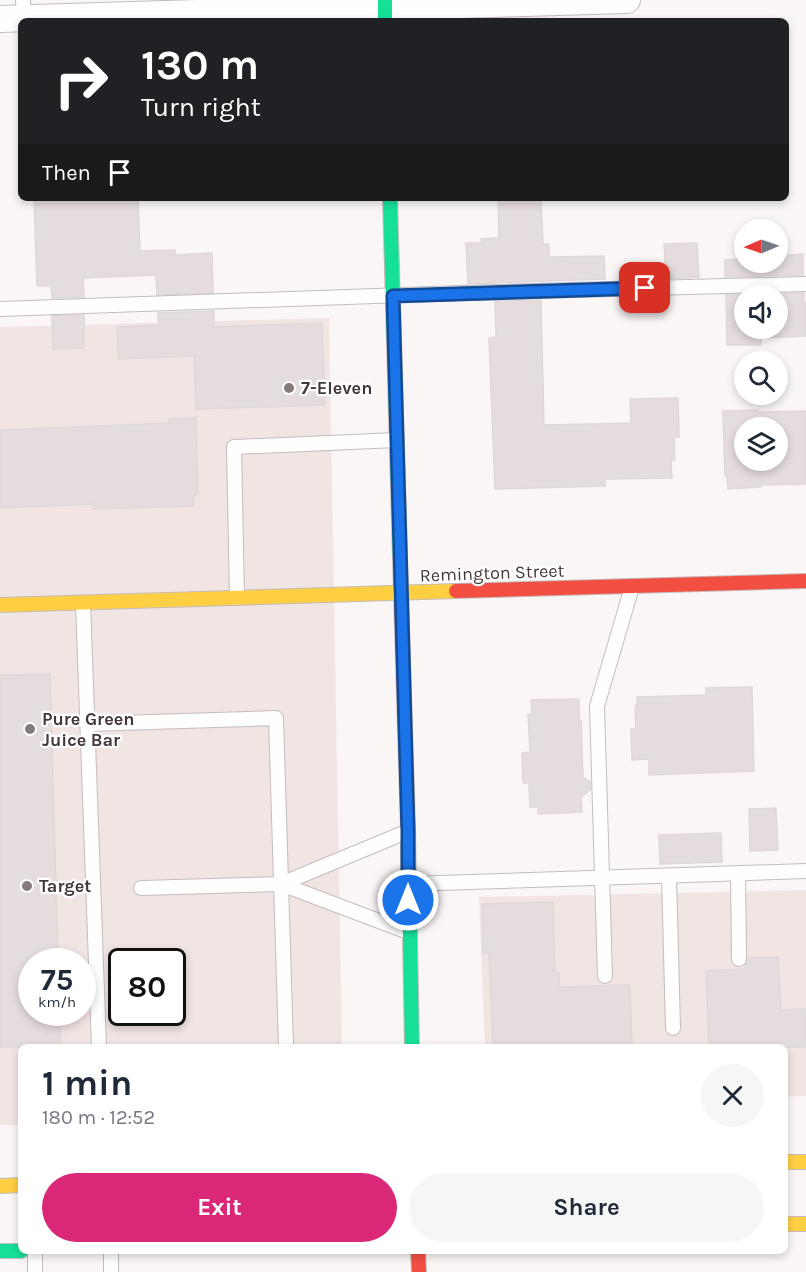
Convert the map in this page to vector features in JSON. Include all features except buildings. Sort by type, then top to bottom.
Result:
[{"type":"main road","points":[[390,201],[412,1044]]},
{"type":"main road","name":"Remington Street","points":[[0,605],[806,581]]},
{"type":"main road","points":[[788,1162],[806,1162]]},
{"type":"main road","points":[[0,1185],[18,1185]]},
{"type":"main road","points":[[788,1224],[806,1224]]},
{"type":"main road","points":[[0,1251],[18,1251]]},
{"type":"main road","points":[[418,1254],[419,1272]]},
{"type":"street","points":[[16,12],[385,9],[627,0]]},
{"type":"lane","points":[[0,309],[806,284]]},
{"type":"lane","points":[[237,598],[234,447],[397,440]]},
{"type":"lane","points":[[605,976],[597,706],[632,586]]},
{"type":"lane","points":[[83,603],[99,1044]]},
{"type":"lane","points":[[87,724],[276,718],[286,1044]]},
{"type":"lane","points":[[141,888],[281,884],[408,831]]},
{"type":"lane","points":[[408,884],[806,872]]},
{"type":"lane","points":[[738,873],[739,959]]},
{"type":"lane","points":[[669,876],[673,1028]]},
{"type":"lane","points":[[281,884],[409,932]]},
{"type":"lane","points":[[35,1254],[35,1272]]},
{"type":"lane","points":[[111,1254],[111,1272]]},
{"type":"shaded area","points":[[329,318],[342,1044],[18,1044],[18,1125],[0,1125],[0,327]]},
{"type":"shaded area","points":[[806,890],[806,1096],[788,1097],[788,1044],[485,1044],[479,897]]},
{"type":"traffic: fast","points":[[385,0],[385,18]]},
{"type":"traffic: fast","points":[[390,201],[400,559]]},
{"type":"traffic: fast","points":[[408,829],[412,1044]]},
{"type":"traffic: fast","points":[[0,1251],[18,1251]]},
{"type":"traffic: slow","points":[[0,605],[456,591]]},
{"type":"traffic: slow","points":[[788,1162],[806,1162]]},
{"type":"traffic: slow","points":[[0,1186],[18,1185]]},
{"type":"traffic: slow","points":[[788,1224],[806,1224]]},
{"type":"traffic: jam","points":[[400,559],[408,829]]},
{"type":"traffic: jam","points":[[456,591],[806,581]]},
{"type":"traffic: jam","points":[[418,1254],[419,1272]]},
{"type":"place","name":"7-Eleven","points":[[289,388]]},
{"type":"place","name":"Pure Green Juice Bar","points":[[30,729]]},
{"type":"place","name":"Target","points":[[27,886]]},
{"type":"route","points":[[408,900],[393,296],[645,288]]}]
